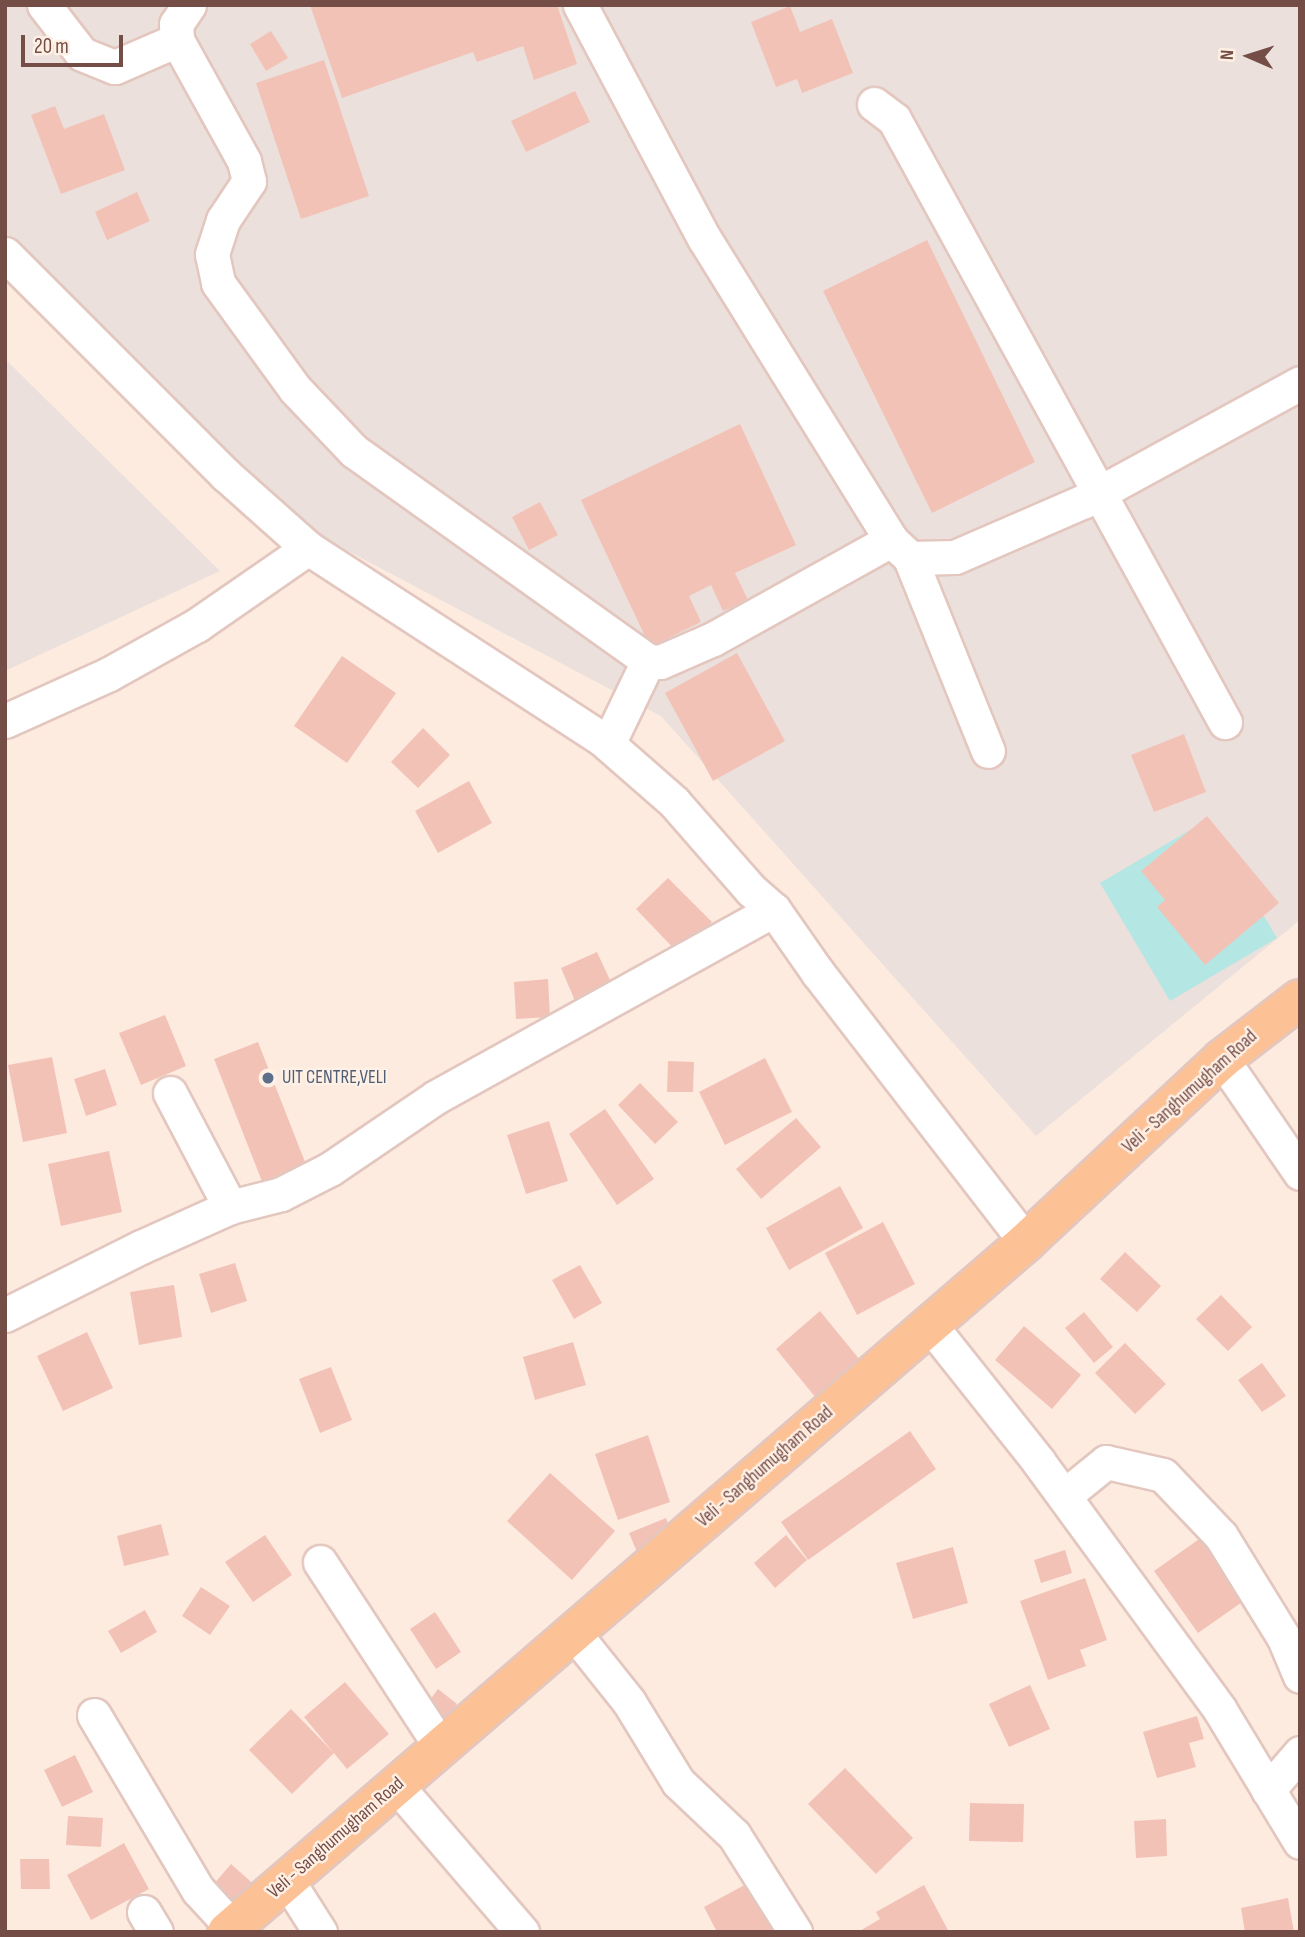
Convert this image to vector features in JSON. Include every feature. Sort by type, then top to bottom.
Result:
[{"type":"main road","name":"Veli - Sanghumugham Road","points":[[229,1929],[1026,1242],[1222,1059],[1300,999]]},
{"type":"street","points":[[44,5],[82,54],[115,67],[177,40]]},
{"type":"street","points":[[190,5],[176,24],[177,40],[244,161],[249,181],[223,220],[212,254],[218,283],[295,389],[354,451],[648,661],[660,662],[713,639],[900,549],[955,557],[1100,491],[1300,383]]},
{"type":"street","points":[[580,5],[704,238],[900,549],[988,751]]},
{"type":"street","points":[[874,104],[894,119],[1225,722]]},
{"type":"street","points":[[5,254],[226,475],[308,548],[608,744],[674,802],[751,890],[775,910],[818,973],[1026,1242]]},
{"type":"street","points":[[5,721],[109,674],[197,625],[308,548]]},
{"type":"street","points":[[608,744],[648,661]]},
{"type":"street","points":[[5,1315],[230,1207],[281,1194],[330,1169],[436,1097],[775,910]]},
{"type":"street","points":[[1222,1059],[1300,1173]]},
{"type":"street","points":[[170,1093],[230,1207]]},
{"type":"street","points":[[930,1325],[1063,1496],[1220,1710],[1300,1843]]},
{"type":"street","points":[[1063,1496],[1106,1462],[1163,1475],[1221,1536],[1284,1638],[1300,1676]]},
{"type":"street","points":[[320,1562],[441,1747]]},
{"type":"street","points":[[574,1633],[629,1702],[678,1782],[734,1835],[795,1932]]},
{"type":"street","points":[[94,1715],[198,1890],[229,1929]]},
{"type":"street","points":[[1268,1790],[1300,1753]]},
{"type":"street","points":[[396,1785],[522,1932]]},
{"type":"street","points":[[287,1880],[320,1932]]},
{"type":"shaded area","points":[[5,5],[1300,5],[1300,920],[1036,1136],[661,716],[310,531],[5,237]]},
{"type":"shaded area","points":[[5,359],[220,571],[5,671]]},
{"type":"water","points":[[1207,820],[1277,938],[1170,1001],[1100,883]]},
{"type":"building","points":[[310,5],[557,5],[577,64],[534,80],[523,46],[477,62],[473,52],[342,98]]},
{"type":"building","points":[[790,6],[800,32],[832,19],[853,73],[802,93],[797,79],[776,87],[751,22]]},
{"type":"building","points":[[271,31],[288,58],[266,71],[250,44]]},
{"type":"building","points":[[324,60],[369,196],[301,219],[256,83]]},
{"type":"building","points":[[575,91],[590,122],[526,152],[511,121]]},
{"type":"building","points":[[55,106],[64,129],[104,114],[125,170],[61,194],[31,115]]},
{"type":"building","points":[[137,192],[150,221],[107,240],[95,212]]},
{"type":"building","points":[[927,240],[1035,462],[932,513],[823,291]]},
{"type":"building","points":[[740,424],[796,545],[735,573],[748,600],[723,611],[711,585],[689,596],[701,622],[650,647],[581,500]]},
{"type":"building","points":[[540,502],[558,535],[529,550],[512,517]]},
{"type":"building","points":[[737,653],[785,741],[713,781],[665,693]]},
{"type":"building","points":[[342,656],[396,693],[347,763],[294,726]]},
{"type":"building","points":[[423,728],[450,755],[418,788],[391,762]]},
{"type":"building","points":[[1184,734],[1206,792],[1154,812],[1131,755]]},
{"type":"building","points":[[469,781],[492,823],[438,853],[415,811]]},
{"type":"building","points":[[1207,816],[1279,903],[1205,965],[1157,907],[1165,900],[1141,871]]},
{"type":"building","points":[[668,878],[712,922],[679,954],[636,909]]},
{"type":"building","points":[[597,952],[615,991],[578,1008],[561,968]]},
{"type":"building","points":[[548,979],[550,1017],[516,1019],[514,982]]},
{"type":"building","points":[[165,1015],[186,1066],[141,1085],[119,1033]]},
{"type":"building","points":[[258,1042],[307,1167],[263,1184],[214,1059]]},
{"type":"building","points":[[52,1057],[67,1133],[23,1142],[8,1065]]},
{"type":"building","points":[[765,1058],[792,1112],[725,1145],[699,1092]]},
{"type":"building","points":[[668,1061],[694,1062],[693,1092],[667,1092]]},
{"type":"building","points":[[105,1069],[117,1105],[86,1116],[74,1079]]},
{"type":"building","points":[[640,1083],[678,1122],[655,1144],[618,1105]]},
{"type":"building","points":[[605,1109],[654,1179],[617,1205],[569,1134]]},
{"type":"building","points":[[796,1118],[821,1147],[761,1199],[736,1169]]},
{"type":"building","points":[[549,1121],[568,1181],[526,1194],[507,1135]]},
{"type":"building","points":[[109,1151],[122,1212],[61,1226],[48,1164]]},
{"type":"building","points":[[840,1186],[863,1228],[789,1270],[766,1228]]},
{"type":"building","points":[[883,1222],[915,1284],[857,1315],[825,1253]]},
{"type":"building","points":[[1125,1252],[1161,1286],[1137,1312],[1100,1279]]},
{"type":"building","points":[[235,1263],[247,1301],[211,1313],[199,1274]]},
{"type":"building","points":[[580,1265],[602,1303],[574,1319],[552,1280]]},
{"type":"building","points":[[174,1285],[182,1337],[139,1345],[130,1292]]},
{"type":"building","points":[[1221,1295],[1252,1327],[1228,1351],[1196,1319]]},
{"type":"building","points":[[820,1311],[860,1360],[816,1398],[776,1349]]},
{"type":"building","points":[[1084,1312],[1113,1347],[1094,1363],[1065,1328]]},
{"type":"building","points":[[1024,1326],[1081,1375],[1052,1409],[995,1360]]},
{"type":"building","points":[[87,1332],[113,1388],[63,1411],[37,1356]]},
{"type":"building","points":[[573,1342],[586,1385],[535,1400],[523,1357]]},
{"type":"building","points":[[1125,1343],[1166,1384],[1135,1414],[1095,1373]]},
{"type":"building","points":[[1262,1363],[1286,1396],[1262,1412],[1238,1380]]},
{"type":"building","points":[[331,1367],[352,1420],[320,1433],[299,1379]]},
{"type":"building","points":[[910,1431],[936,1469],[808,1560],[781,1522]]},
{"type":"building","points":[[648,1435],[670,1502],[618,1520],[595,1454]]},
{"type":"building","points":[[550,1473],[615,1531],[572,1580],[507,1521]]},
{"type":"building","points":[[666,1518],[678,1549],[642,1564],[629,1533]]},
{"type":"building","points":[[161,1524],[169,1555],[124,1566],[117,1536]]},
{"type":"building","points":[[265,1535],[292,1575],[253,1602],[225,1562]]},
{"type":"building","points":[[786,1535],[807,1560],[775,1588],[754,1563]]},
{"type":"building","points":[[1202,1537],[1245,1600],[1198,1633],[1154,1571]]},
{"type":"building","points":[[953,1547],[968,1603],[913,1619],[896,1563]]},
{"type":"building","points":[[1065,1550],[1072,1573],[1041,1583],[1034,1560]]},
{"type":"building","points":[[1085,1578],[1107,1640],[1080,1650],[1086,1666],[1048,1680],[1020,1601]]},
{"type":"building","points":[[201,1587],[230,1606],[210,1635],[182,1616]]},
{"type":"building","points":[[145,1610],[157,1632],[121,1653],[108,1631]]},
{"type":"building","points":[[435,1612],[461,1652],[436,1669],[410,1629]]},
{"type":"building","points":[[345,1682],[389,1734],[347,1769],[304,1717]]},
{"type":"building","points":[[1030,1685],[1050,1729],[1009,1747],[989,1704]]},
{"type":"building","points":[[438,1689],[457,1704],[442,1724],[423,1709]]},
{"type":"building","points":[[291,1709],[334,1753],[292,1794],[249,1750]]},
{"type":"building","points":[[1197,1716],[1204,1739],[1189,1743],[1196,1767],[1157,1778],[1143,1732]]},
{"type":"building","points":[[75,1755],[93,1792],[62,1807],[44,1770]]},
{"type":"building","points":[[845,1768],[913,1838],[876,1874],[808,1804]]},
{"type":"building","points":[[970,1803],[1024,1804],[1023,1842],[969,1841]]},
{"type":"building","points":[[68,1816],[103,1818],[101,1847],[66,1845]]},
{"type":"building","points":[[1166,1819],[1167,1856],[1136,1858],[1134,1821]]},
{"type":"building","points":[[124,1843],[149,1889],[91,1920],[67,1875]]},
{"type":"building","points":[[20,1859],[49,1859],[50,1889],[21,1889]]},
{"type":"building","points":[[231,1864],[276,1904],[252,1932],[207,1892]]},
{"type":"building","points":[[750,1882],[776,1932],[717,1932],[704,1907]]},
{"type":"building","points":[[924,1885],[949,1932],[858,1932],[880,1919],[876,1912]]},
{"type":"building","points":[[1288,1898],[1294,1932],[1245,1932],[1241,1908]]},
{"type":"place","name":"UIT CENTRE,VELI","points":[[268,1078]]}]
